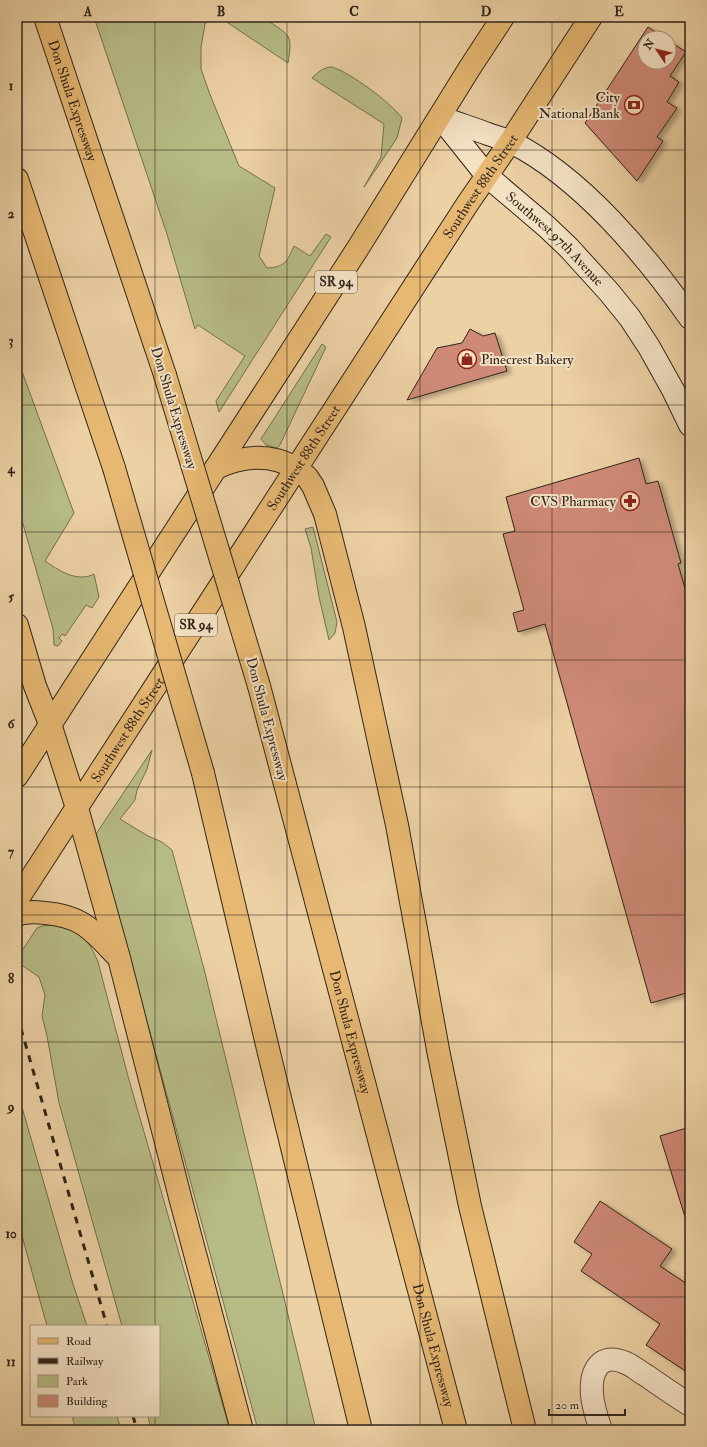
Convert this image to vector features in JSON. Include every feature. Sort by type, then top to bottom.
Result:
[{"type":"main road","name":"Don Shula Expressway","points":[[45,17],[165,375],[259,686],[456,1430]]},
{"type":"main road","name":"SR 94","points":[[17,776],[358,248],[503,17]]},
{"type":"main road","name":"Southwest 88th Street","points":[[17,900],[257,531],[296,468],[591,17]]},
{"type":"main road","points":[[17,179],[114,468],[203,773],[268,1049],[361,1430]]},
{"type":"main road","points":[[216,468],[232,461],[265,458],[286,462],[307,477],[313,486],[325,514],[354,627],[394,810],[439,1055],[470,1206],[525,1430]]},
{"type":"main road","points":[[17,626],[35,686],[50,724],[77,808],[119,958],[181,1201],[242,1430]]},
{"type":"main road","points":[[17,915],[23,912],[42,912],[60,914],[76,919],[90,928],[119,958]]},
{"type":"street","points":[[440,117],[510,142],[543,161],[602,212],[632,243],[658,274],[690,318]]},
{"type":"street","name":"Southwest 97th Avenue","points":[[440,117],[487,176],[569,248],[609,292],[630,318],[649,347],[674,390],[690,425]]},
{"type":"street","points":[[601,1430],[594,1406],[592,1379],[600,1362],[606,1360],[610,1359],[627,1363],[690,1405]]},
{"type":"green space","points":[[94,17],[211,17],[205,24],[201,47],[201,69],[209,92],[239,166],[275,188],[259,256],[267,268],[282,265],[294,246],[310,256],[326,234],[331,237],[219,412],[216,401],[245,356],[198,325],[195,329],[167,234]]},
{"type":"green space","points":[[219,17],[275,17],[270,22],[283,31],[289,38],[290,47],[288,63]]},
{"type":"green space","points":[[332,67],[349,75],[370,89],[389,104],[402,118],[397,138],[364,187],[381,157],[384,124],[312,78],[321,70]]},
{"type":"green space","points":[[322,344],[326,347],[280,445],[277,448],[266,445],[261,439]]},
{"type":"green space","points":[[17,358],[74,513],[45,561],[74,576],[81,577],[94,574],[99,597],[92,608],[86,605],[65,636],[62,634],[59,638],[62,641],[58,646],[54,645],[53,629],[17,503]]},
{"type":"green space","points":[[313,527],[337,622],[335,633],[329,640],[319,597],[311,548],[305,529]]},
{"type":"green space","points":[[152,750],[147,769],[137,790],[135,800],[120,819],[148,836],[162,842],[172,850],[204,969],[316,1430],[258,1430],[96,834]]},
{"type":"green space","points":[[54,925],[77,932],[87,941],[98,962],[129,1080],[230,1430],[151,1430],[148,1417],[160,1417],[160,1325],[122,1325],[59,1103],[42,1016],[45,995],[39,977],[23,966],[17,965],[17,958],[37,928]]},
{"type":"green space","points":[[17,1090],[73,1284],[87,1325],[47,1325],[17,1218]]},
{"type":"green space","points":[[72,1417],[117,1417],[121,1430],[76,1430]]},
{"type":"building","name":"City National Bank","points":[[637,44],[637,70],[674,70],[670,76],[679,82],[667,102],[677,108],[657,137],[663,141],[637,181],[585,123]]},
{"type":"building","name":"City National Bank","points":[[677,46],[686,52],[677,66]]},
{"type":"building","name":"Pinecrest Bakery","points":[[470,329],[483,336],[495,333],[507,371],[407,400],[437,348],[462,343]]},
{"type":"building","points":[[639,458],[646,484],[658,481],[681,563],[678,564],[690,606],[690,992],[651,1003],[545,624],[518,632],[513,613],[524,610],[503,534],[515,531],[506,497]]},
{"type":"building","points":[[690,1127],[690,1216],[685,1217],[660,1136]]},
{"type":"building","points":[[600,1201],[672,1249],[660,1266],[690,1286],[690,1374],[646,1345],[660,1324],[581,1271],[592,1254],[574,1242]]},
{"type":"railway","points":[[17,1015],[107,1325]]},
{"type":"railway","points":[[133,1417],[137,1430]]},
{"type":"place","name":"City National Bank","points":[[634,105]]},
{"type":"place","name":"Pinecrest Bakery","points":[[467,359]]},
{"type":"place","name":"CVS Pharmacy","points":[[630,501]]}]
